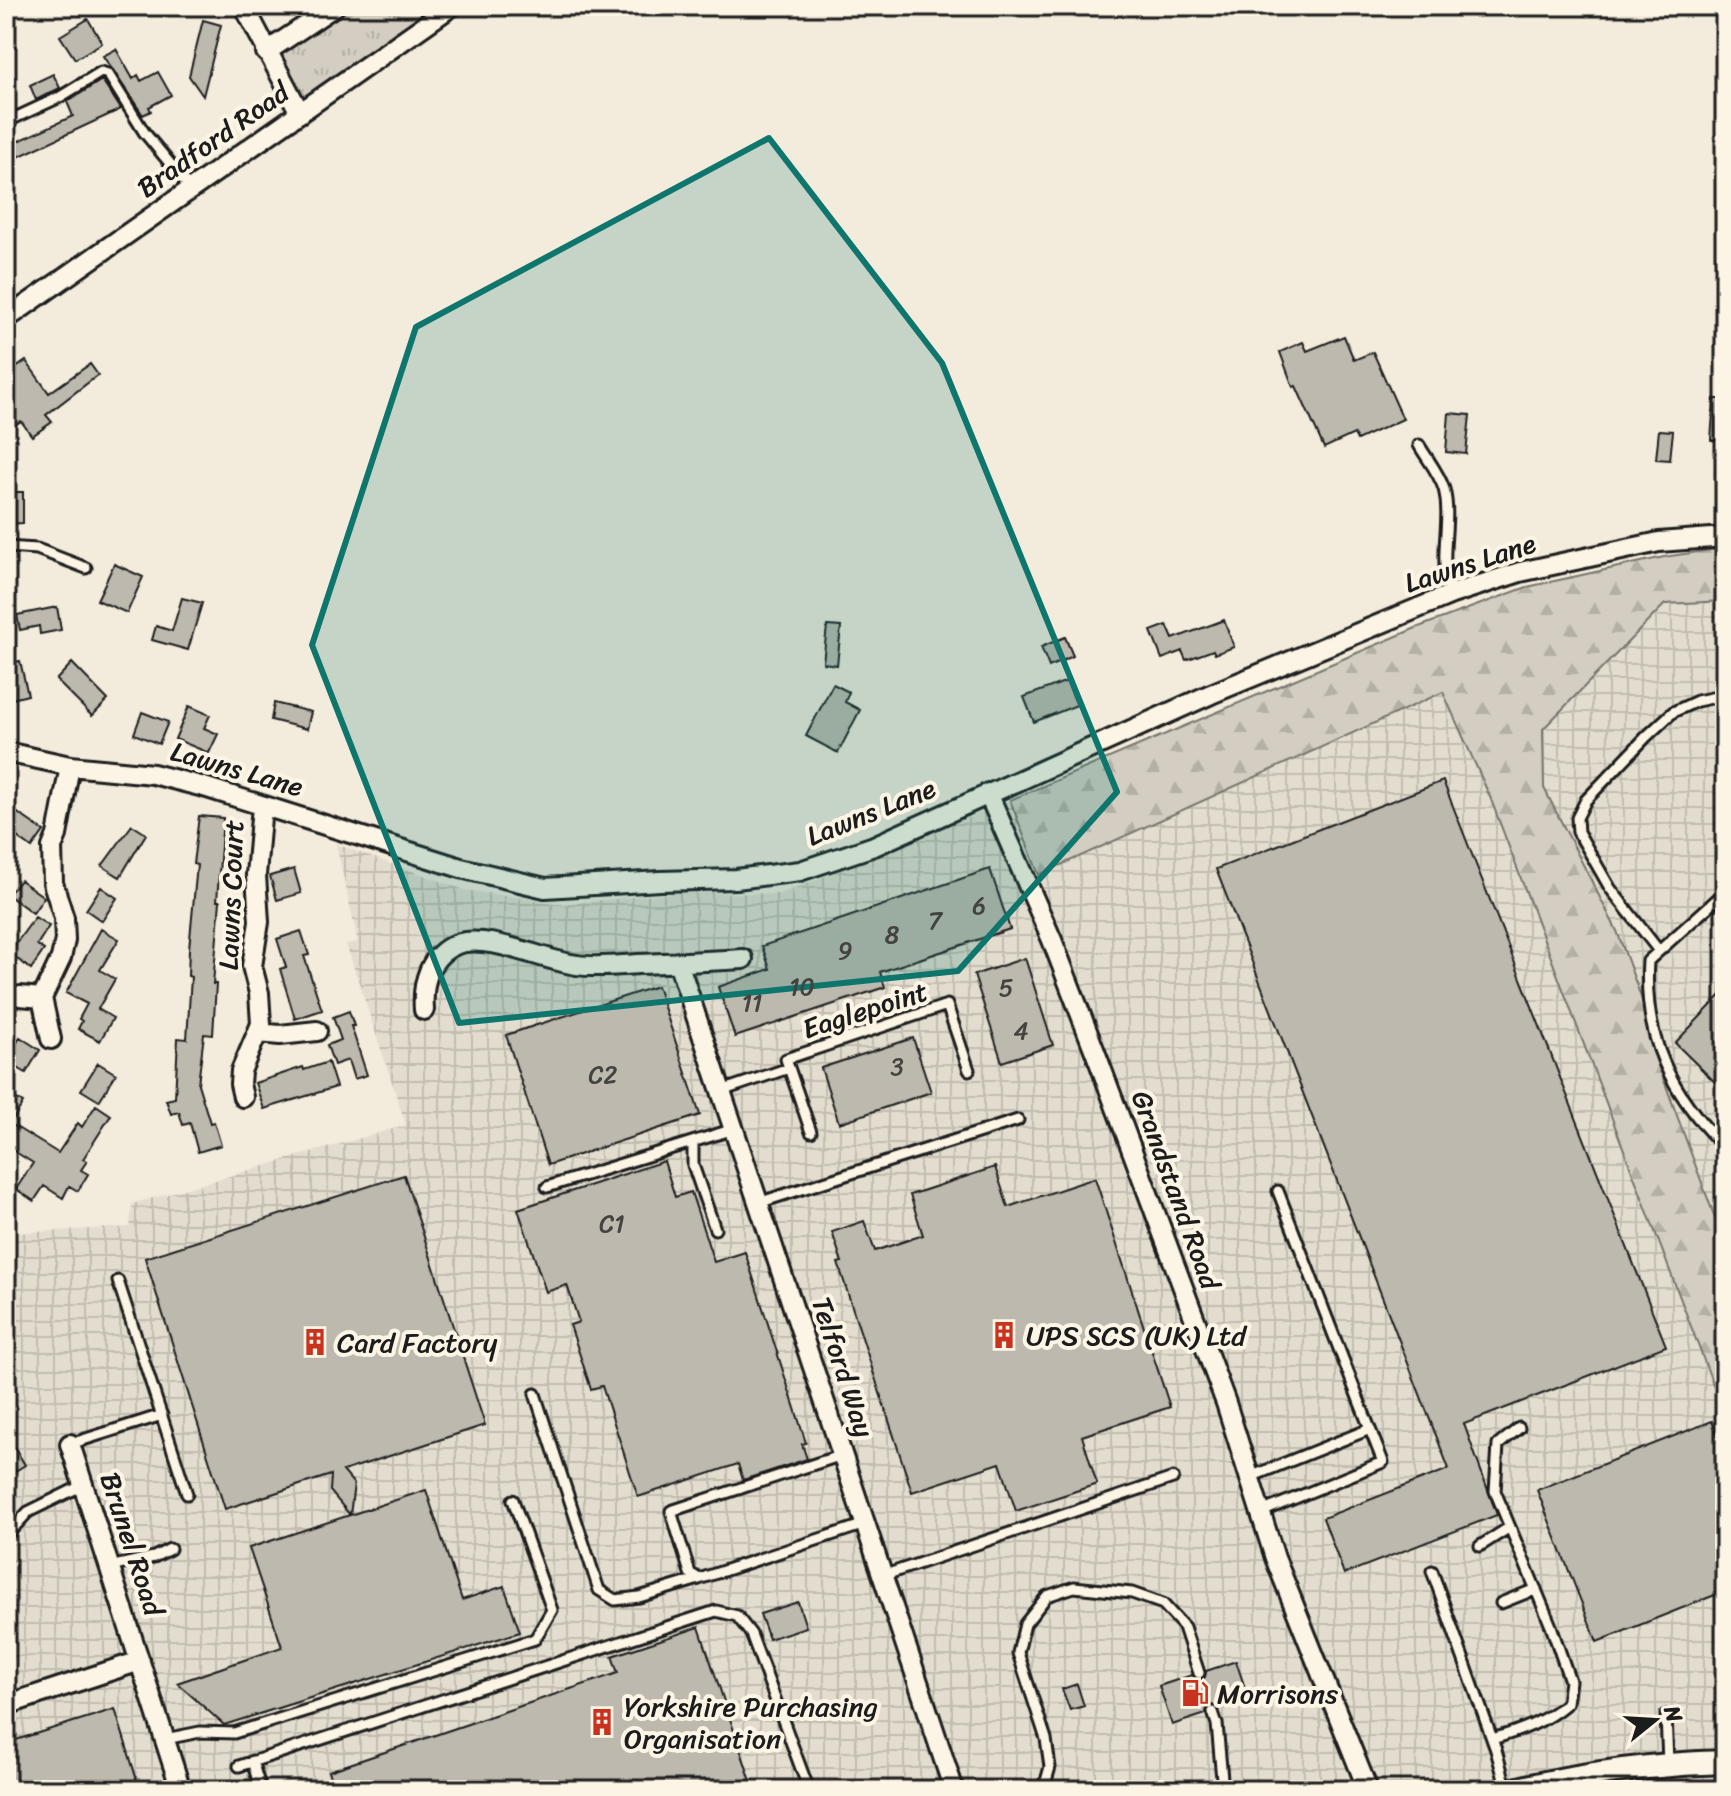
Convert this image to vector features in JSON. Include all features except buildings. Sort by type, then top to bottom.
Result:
[{"type":"street","points":[[244,6],[300,113]]},
{"type":"street","points":[[266,52],[335,6]]},
{"type":"street","name":"Bradford Road","points":[[6,319],[452,6]]},
{"type":"street","name":"Lawns Lane","points":[[6,752],[70,766],[153,774],[461,868],[545,888],[736,879],[800,871],[874,846],[1211,694],[1452,594],[1520,572],[1644,545],[1725,537]]},
{"type":"street","points":[[51,1039],[42,998],[61,958],[65,940],[64,918],[53,883],[51,856],[70,766]]},
{"type":"street","name":"Grandstand Road","points":[[988,793],[1052,940],[1099,1062],[1226,1403],[1275,1558],[1368,1790]]},
{"type":"street","name":"Lawns Court","points":[[243,1097],[241,1071],[258,1033],[261,1009],[252,966],[259,922],[256,875],[262,806]]},
{"type":"street","points":[[424,1010],[422,991],[433,963],[443,952],[458,944],[491,944],[577,966],[743,959]]},
{"type":"street","name":"Telford Way","points":[[678,962],[954,1790]]},
{"type":"street","points":[[20,996],[42,998]]},
{"type":"street","points":[[258,1033],[280,1035],[317,1031]]},
{"type":"street","name":"Brunel Road","points":[[70,1444],[181,1790]]},
{"type":"street","name":"Brunel Road","points":[[6,1705],[140,1661]]},
{"type":"street","points":[[1514,1790],[1578,1775],[1668,1763],[1725,1762]]},
{"type":"lane","points":[[6,122],[60,97],[101,72],[108,74],[144,132],[191,189]]},
{"type":"lane","points":[[1419,445],[1444,489],[1447,523],[1444,558],[1446,583],[1452,594]]},
{"type":"lane","points":[[6,547],[37,549],[86,568]]},
{"type":"lane","points":[[1659,951],[1610,888],[1578,832],[1577,818],[1586,800],[1673,712],[1697,701],[1721,696],[1725,698]]},
{"type":"lane","points":[[1725,892],[1648,961],[1647,988],[1661,1062],[1689,1108],[1725,1148]]},
{"type":"lane","name":"Eaglepoint","points":[[811,1132],[786,1059],[947,1005],[969,1070]]},
{"type":"lane","name":"Eaglepoint","points":[[721,1091],[789,1068]]},
{"type":"lane","points":[[758,1203],[1018,1120]]},
{"type":"lane","points":[[547,1187],[734,1129]]},
{"type":"lane","points":[[693,1142],[693,1165],[715,1229]]},
{"type":"lane","points":[[1261,1512],[1383,1462],[1278,1191]]},
{"type":"lane","points":[[118,1281],[187,1494]]},
{"type":"lane","points":[[535,1394],[599,1590],[615,1600],[639,1597],[699,1579],[865,1524]]},
{"type":"lane","points":[[70,1444],[162,1415]]},
{"type":"lane","points":[[1492,1739],[1551,1717],[1567,1703],[1570,1681],[1495,1491],[1498,1445],[1519,1428]]},
{"type":"lane","points":[[1250,1477],[1370,1429]]},
{"type":"lane","points":[[699,1579],[690,1573],[671,1511],[842,1455]]},
{"type":"lane","points":[[882,1576],[1173,1478]]},
{"type":"lane","points":[[6,1536],[28,1512],[83,1485]]},
{"type":"lane","points":[[165,1739],[200,1732],[234,1733],[535,1639],[552,1610],[513,1500]]},
{"type":"lane","points":[[1480,1546],[1510,1527]]},
{"type":"lane","points":[[110,1567],[154,1557],[170,1549]]},
{"type":"lane","points":[[1432,1571],[1507,1790]]},
{"type":"lane","points":[[1037,1790],[1046,1781],[1050,1767],[1046,1739],[1018,1653],[1025,1624],[1047,1596],[1074,1587],[1132,1593],[1163,1604],[1184,1627],[1199,1673]]},
{"type":"lane","points":[[1501,1603],[1536,1589]]},
{"type":"lane","points":[[239,1766],[716,1611],[737,1616],[751,1634],[809,1790]]},
{"type":"lane","points":[[1213,1712],[1217,1724],[1223,1790]]},
{"type":"lane","points":[[1666,1715],[1668,1763]]},
{"type":"lane","points":[[252,1761],[261,1790]]},
{"type":"highlighted area","points":[[769,138],[942,363],[1117,792],[958,971],[459,1023],[312,645],[416,327]]},
{"type":"shaded area","points":[[1725,601],[1725,1790],[6,1790],[6,1223],[12,1233],[130,1227],[132,1204],[406,1125],[346,944],[358,942],[336,844],[465,890],[563,904],[685,892],[779,894],[1010,800],[1040,875],[1442,691],[1543,728],[1665,603]]},
{"type":"green space","points":[[335,6],[452,6],[300,113],[266,52]]},
{"type":"green space","points":[[1725,548],[1725,601],[1665,604],[1543,729],[1544,788],[1617,931],[1647,1014],[1656,1059],[1725,1245],[1725,1416],[1490,797],[1443,692],[1039,875],[1010,800],[1416,628],[1527,587],[1664,557]]},
{"type":"place","name":"UPS SCS (UK) Ltd","points":[[1004,1335]]},
{"type":"place","name":"Card Factory","points":[[315,1342]]},
{"type":"place","name":"Morrisons","points":[[1195,1693]]},
{"type":"place","name":"Yorkshire Purchasing Organisation","points":[[602,1722]]}]
